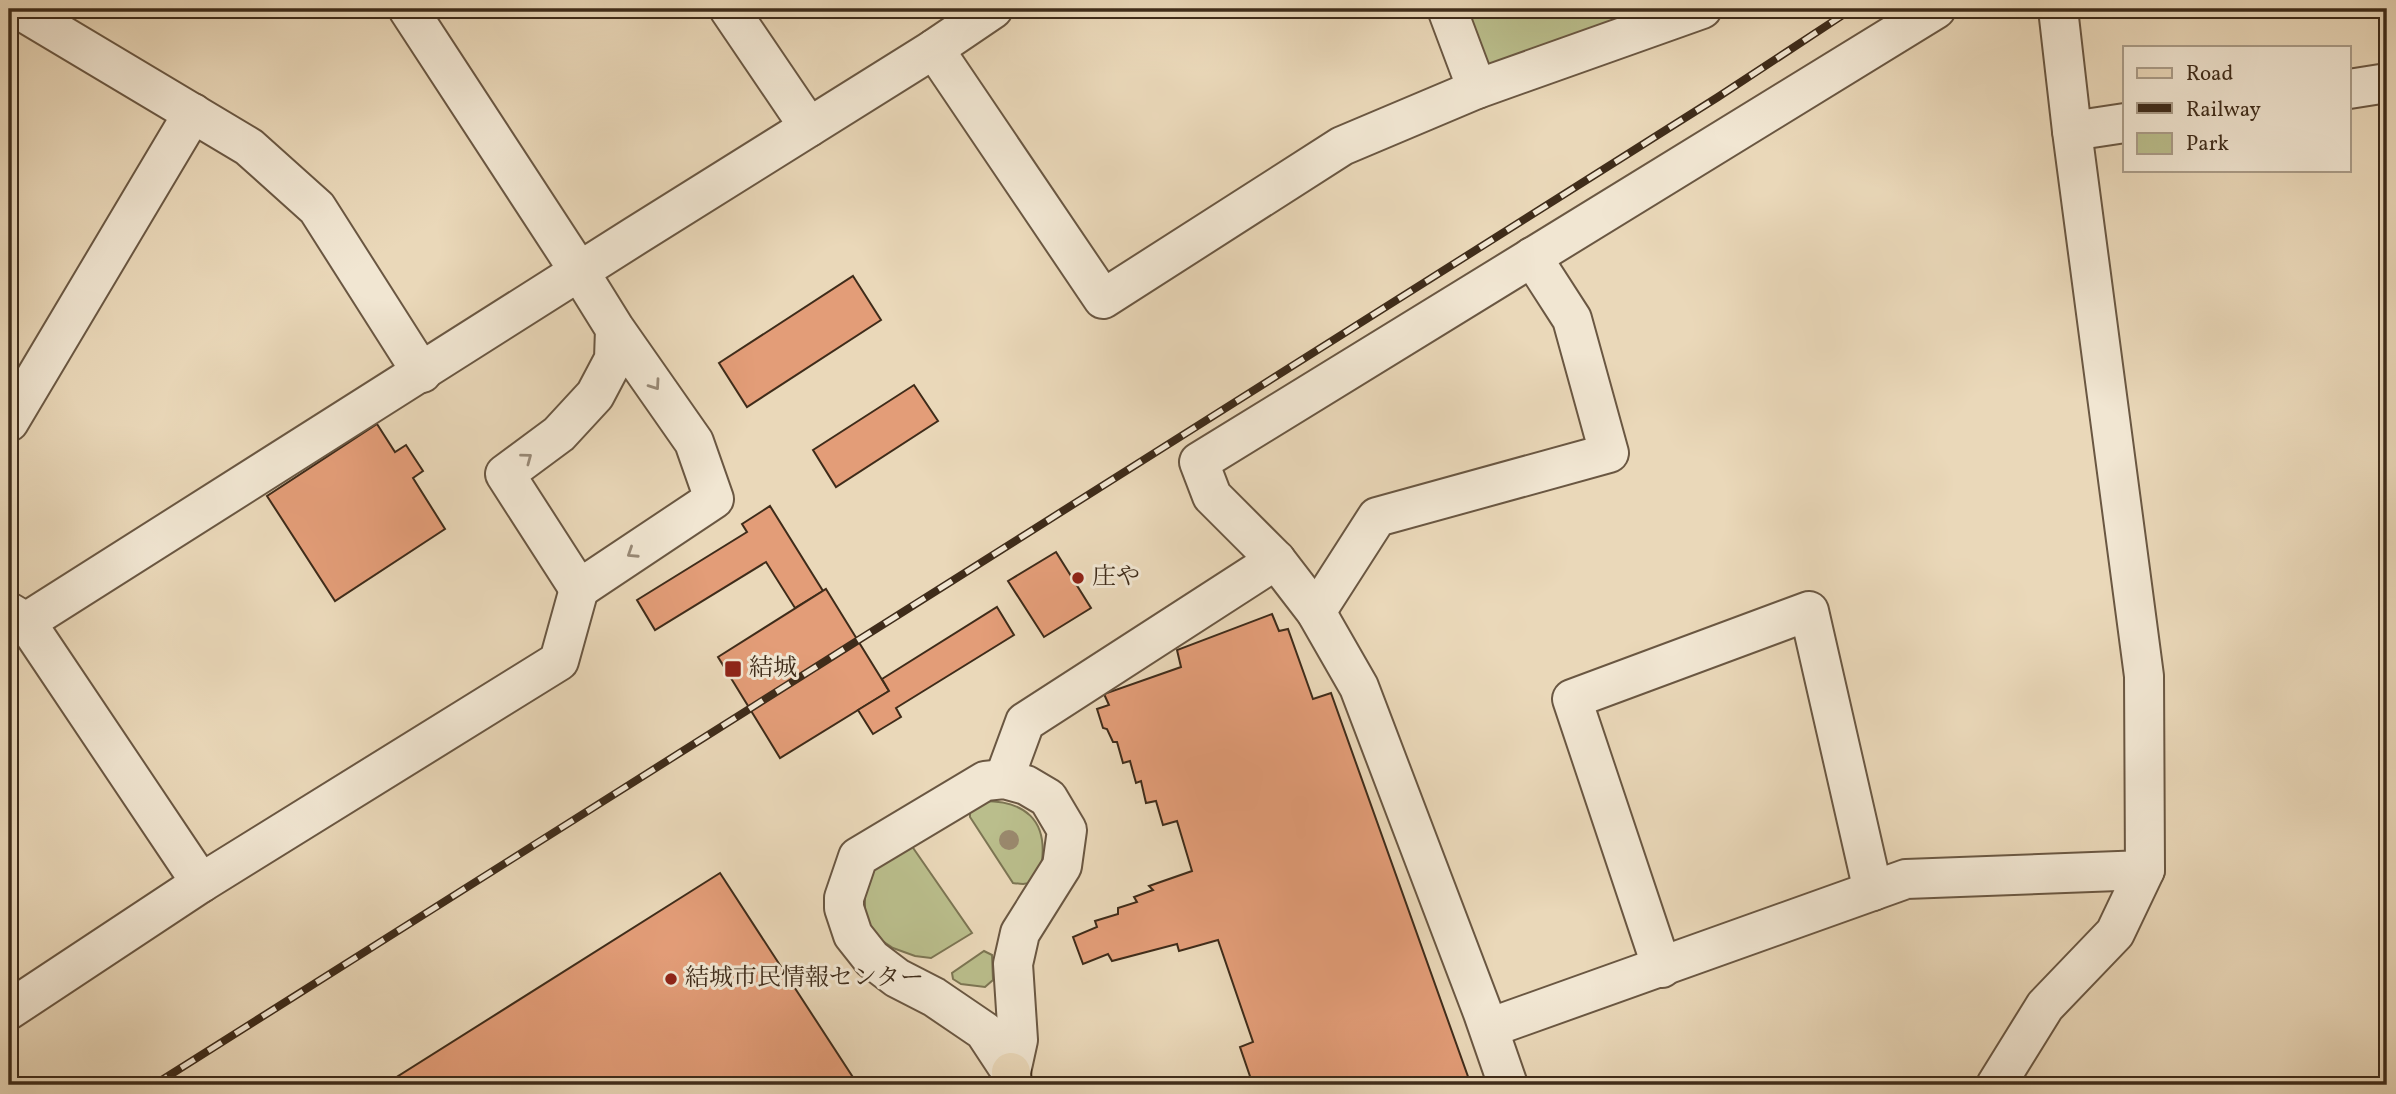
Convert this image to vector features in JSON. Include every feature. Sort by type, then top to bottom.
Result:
[{"type":"street","points":[[18,9],[249,147],[317,208],[422,373]]},
{"type":"street","points":[[9,1010],[201,883],[559,660],[579,589],[714,499],[694,442],[615,329],[408,9]]},
{"type":"street","points":[[729,9],[809,127]]},
{"type":"street","points":[[201,883],[18,617],[422,373],[993,9]]},
{"type":"street","points":[[1447,9],[1478,89]]},
{"type":"street","points":[[934,49],[1102,299],[1342,146],[1478,89],[1702,9]]},
{"type":"street","points":[[1508,1085],[1489,1028],[1359,687],[1316,612],[1276,560],[1212,496],[1199,462],[1936,9]]},
{"type":"street","points":[[1996,1085],[2045,1006],[2115,933],[2145,870],[2144,676],[2058,9]]},
{"type":"street","points":[[2350,89],[2387,83]]},
{"type":"street","points":[[9,422],[193,113]]},
{"type":"street","points":[[2072,131],[2123,123]]},
{"type":"street","points":[[1316,612],[1377,517],[1609,453],[1572,318],[1532,257]]},
{"type":"street","points":[[579,589],[505,474],[559,434],[595,395],[614,359],[615,329]]},
{"type":"street","points":[[1004,779],[1025,722],[1276,560]]},
{"type":"street","points":[[1662,968],[1572,699],[1809,611],[1873,891]]},
{"type":"street","points":[[1004,779],[1026,785],[1048,798],[1067,830],[1062,866],[1020,933],[1013,964],[1017,1040],[1011,1079],[984,1031],[934,997],[897,978],[872,959],[853,935],[844,908],[844,898],[858,857],[985,781],[1004,779]]},
{"type":"street","points":[[1489,1028],[1906,879],[2145,870]]},
{"type":"green space","points":[[1450,9],[1702,9],[1477,89]]},
{"type":"green space","points":[[984,801],[1022,809],[1037,824],[1043,847],[1041,870],[1034,881],[1026,884],[1013,883],[970,817],[970,812]]},
{"type":"green space","points":[[909,842],[972,933],[931,958],[915,956],[893,948],[875,936],[865,921],[865,883],[873,867]]},
{"type":"green space","points":[[984,951],[992,955],[993,980],[985,987],[961,984],[953,979],[952,973]]},
{"type":"building","points":[[853,276],[881,320],[747,407],[719,363]]},
{"type":"building","points":[[914,385],[938,421],[836,487],[813,450]]},
{"type":"building","points":[[377,424],[395,452],[406,445],[423,471],[413,478],[445,529],[335,601],[267,496]]},
{"type":"building","points":[[770,506],[823,591],[795,608],[766,562],[655,630],[637,600],[747,532],[742,524]]},
{"type":"building","points":[[1056,552],[1091,608],[1044,637],[1008,581]]},
{"type":"building","points":[[826,589],[889,691],[780,758],[718,657]]},
{"type":"building","points":[[997,607],[1014,635],[896,708],[901,717],[873,734],[858,710],[889,691],[882,679]]},
{"type":"building","points":[[1272,614],[1279,631],[1288,629],[1313,699],[1331,693],[1471,1085],[1253,1085],[1240,1047],[1253,1042],[1218,940],[1179,951],[1177,944],[1112,961],[1108,954],[1083,964],[1073,937],[1097,927],[1095,921],[1118,914],[1118,908],[1137,902],[1134,897],[1153,890],[1149,886],[1192,871],[1177,821],[1163,825],[1156,801],[1146,803],[1141,781],[1136,783],[1130,761],[1123,763],[1117,742],[1113,742],[1107,729],[1103,728],[1097,709],[1109,705],[1104,694],[1181,667],[1177,650]]},
{"type":"building","name":"結城市民情報センター","points":[[720,873],[858,1085],[384,1085]]},
{"type":"railway","points":[[154,1085],[1718,97],[1852,9]]},
{"type":"place","name":"庄や","points":[[1078,578]]},
{"type":"place","name":"結城","points":[[733,669]]},
{"type":"place","name":"結城市民情報センター","points":[[671,979]]}]
